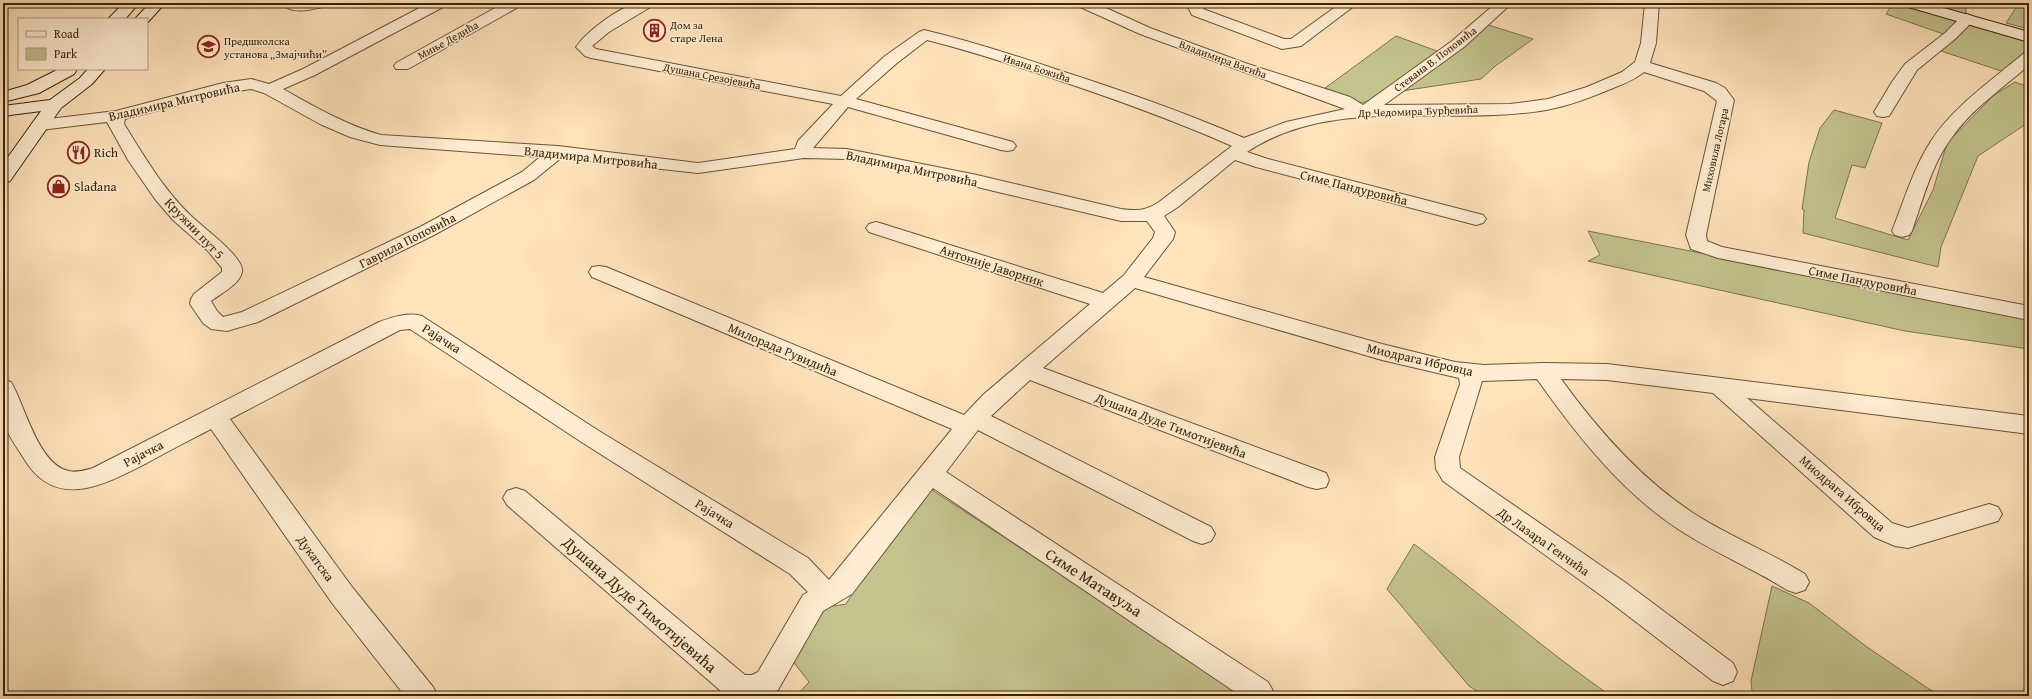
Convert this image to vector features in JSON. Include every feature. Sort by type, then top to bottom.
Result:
[{"type":"street","points":[[117,18],[132,3]]},
{"type":"street","points":[[144,18],[158,3]]},
{"type":"street","points":[[289,3],[302,7],[322,3]]},
{"type":"street","points":[[270,89],[309,72],[440,3]]},
{"type":"street","name":"Миње Дедића","points":[[402,66],[515,3]]},
{"type":"street","name":"Душана Срезојевића","points":[[647,3],[614,22],[590,40],[584,47],[592,53],[843,101]]},
{"type":"street","name":"Владимира Васића","points":[[1083,3],[1145,31],[1239,66],[1344,100],[1364,112]]},
{"type":"street","points":[[1198,4],[1195,9],[1197,12],[1282,44],[1295,43],[1351,3]]},
{"type":"street","name":"Стевана В. Поповића","points":[[1364,112],[1458,44],[1505,3]]},
{"type":"street","points":[[1642,66],[1648,48],[1652,3]]},
{"type":"street","points":[[1910,3],[2029,37]]},
{"type":"street","points":[[1883,112],[1900,82],[1911,67],[1945,40],[1967,19]]},
{"type":"street","name":"Ивана Божића","points":[[804,153],[804,145],[843,101],[894,55],[924,35],[1011,59],[1178,117],[1240,149]]},
{"type":"street","points":[[1902,231],[1923,175],[1937,147],[1948,131],[1970,108],[2029,57]]},
{"type":"street","name":"Др Чедомира Ђурђевића","points":[[1150,214],[1169,204],[1240,149],[1267,134],[1310,120],[1364,112],[1540,106],[1582,95],[1629,74],[1642,66]]},
{"type":"street","name":"Миховила Логара","points":[[1642,66],[1710,87],[1724,95],[1726,100],[1696,235],[1698,245]]},
{"type":"street","points":[[3,177],[55,104],[69,70]]},
{"type":"street","points":[[3,97],[33,89],[69,70]]},
{"type":"street","points":[[3,111],[55,104],[86,81],[96,70]]},
{"type":"street","name":"Владимира Митровића","points":[[40,125],[116,116],[234,86],[251,84],[270,89],[326,120],[356,133],[380,140],[424,144],[558,151],[698,168],[729,165],[804,153],[836,152],[859,155],[977,181],[1121,215],[1135,216],[1150,214]]},
{"type":"street","points":[[3,101],[31,100],[55,104]]},
{"type":"street","points":[[843,101],[914,119],[1007,146]]},
{"type":"street","points":[[3,116],[40,125]]},
{"type":"street","name":"Кружни пут 5","points":[[116,116],[115,124],[138,162],[155,185],[180,215],[219,252],[232,268],[232,273],[229,277],[204,294],[201,299],[201,304],[214,322],[236,321],[250,317]]},
{"type":"street","name":"Симе Пандуровића","points":[[1240,149],[1262,163],[1476,218]]},
{"type":"street","name":"Гаврила Поповића","points":[[250,317],[427,231],[506,189],[528,176],[558,151]]},
{"type":"street","name":"Душана Дуде Тимотијевића","points":[[516,498],[739,688],[750,690],[760,687],[768,681],[813,603],[842,586],[971,422],[992,400],[1131,280],[1163,239],[1165,232],[1161,224],[1150,214]]},
{"type":"street","name":"Антоније Јаворник","points":[[876,228],[1107,302]]},
{"type":"street","name":"Симе Пандуровића","points":[[1698,245],[1718,252],[2029,313]]},
{"type":"street","name":"Милорада Рувидића","points":[[599,272],[971,422]]},
{"type":"street","name":"Миодрага Ибровца","points":[[1131,280],[1382,352],[1470,372],[1607,372],[2029,426]]},
{"type":"street","name":"Рајачка","points":[[3,388],[24,438],[43,467],[51,475],[65,480],[80,481],[102,475],[387,327],[397,323],[414,321],[591,437],[799,566],[816,581],[825,595]]},
{"type":"street","name":"Душана Дуде Тимотијевића","points":[[1026,370],[1316,480]]},
{"type":"street","points":[[1543,371],[1618,466],[1657,500],[1712,537],[1779,570],[1796,582]]},
{"type":"street","name":"Др Лазара Генчића","points":[[1470,372],[1471,384],[1447,457],[1446,465],[1448,471],[1460,482],[1616,591],[1723,672]]},
{"type":"street","name":"Миодрага Ибровца","points":[[1718,385],[1883,530],[1895,536],[1908,538],[1989,514]]},
{"type":"street","name":"Дукатска","points":[[215,416],[342,594],[424,696]]},
{"type":"street","points":[[971,422],[1202,534]]},
{"type":"street","name":"Симе Матавуља","points":[[930,474],[1258,691]]},
{"type":"green space","points":[[1893,3],[1965,3],[1967,19],[2029,37],[2029,57],[2010,74],[1935,49],[1949,36],[1886,14]]},
{"type":"green space","points":[[2019,3],[2029,3],[2029,29],[2006,23]]},
{"type":"green space","points":[[1482,23],[1533,39],[1494,67],[1481,79],[1408,90],[1361,103],[1325,88],[1396,36],[1445,54]]},
{"type":"green space","points":[[2015,82],[2029,87],[2029,122],[1978,156],[1941,247],[1938,267],[1803,233],[1804,210],[1802,209],[1809,162],[1820,128],[1834,110],[1882,123],[1865,168],[1852,165],[1835,218],[1908,240],[1933,190],[1947,143],[1994,95]]},
{"type":"green space","points":[[1588,231],[2029,317],[2029,349],[1905,331],[1588,261],[1600,255]]},
{"type":"green space","points":[[926,486],[1246,696],[796,696],[809,682],[792,660],[822,608],[846,604],[889,536]]},
{"type":"green space","points":[[1414,544],[1536,640],[1611,696],[1485,696],[1469,686],[1387,589]]},
{"type":"green space","points":[[1772,586],[1809,603],[1867,647],[1929,689],[1942,696],[1749,696],[1752,691],[1751,681]]},
{"type":"place","name":"Дом за старе Лена","points":[[654,31]]},
{"type":"place","name":"Предшколска установа „Змајчићи”","points":[[209,47]]},
{"type":"place","name":"Rich","points":[[79,152]]},
{"type":"place","name":"Slađana","points":[[58,186]]}]
